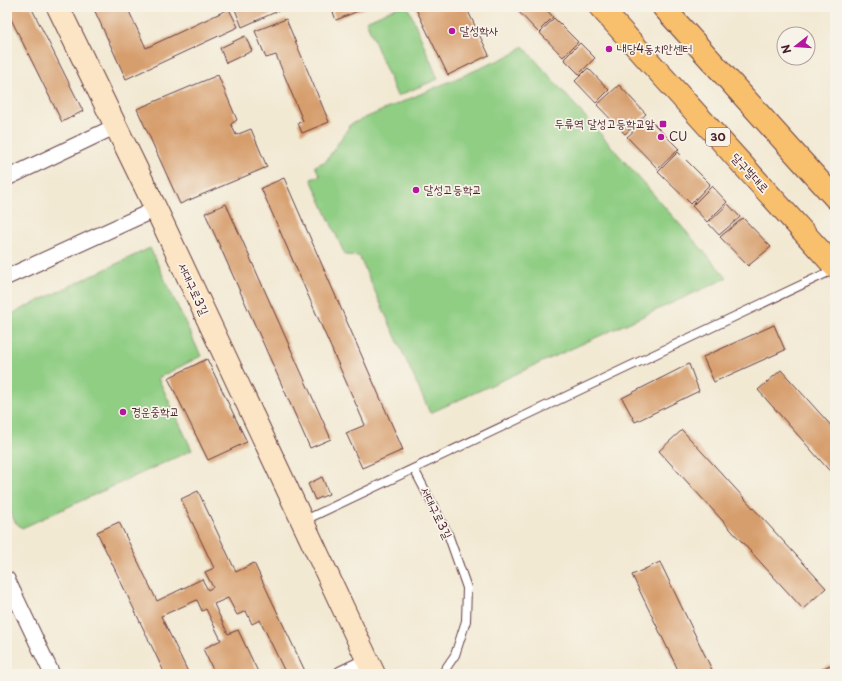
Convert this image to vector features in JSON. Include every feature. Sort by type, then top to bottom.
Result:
[{"type":"main road","name":"달구벌대로","points":[[600,7],[835,268]]},
{"type":"main road","points":[[663,7],[834,196]]},
{"type":"street","name":"서대구로3길","points":[[58,7],[156,209],[371,667]]},
{"type":"street","points":[[7,178],[116,126]]},
{"type":"street","points":[[7,277],[156,209]]},
{"type":"street","points":[[7,579],[52,674]]},
{"type":"street","points":[[341,674],[371,667]]},
{"type":"lane","points":[[302,522],[835,268]]},
{"type":"lane","name":"서대구로3길","points":[[414,469],[448,534],[467,588],[466,621],[455,655],[442,674]]},
{"type":"green space","points":[[398,7],[408,7],[438,79],[397,96],[366,21]]},
{"type":"green space","points":[[523,46],[727,278],[430,413],[359,256],[345,255],[311,179],[320,176],[315,166],[326,161],[351,124],[513,54]]},
{"type":"green space","points":[[150,248],[201,356],[158,378],[192,450],[22,528],[15,522],[7,505],[7,316]]},
{"type":"building","points":[[7,7],[31,7],[83,111],[62,122],[7,11]]},
{"type":"building","points":[[93,7],[127,7],[146,48],[229,9],[238,27],[126,79]]},
{"type":"building","points":[[234,7],[287,7],[242,27]]},
{"type":"building","points":[[331,7],[368,7],[336,20]]},
{"type":"building","name":"달성학사","points":[[415,7],[466,7],[489,55],[448,75]]},
{"type":"building","points":[[514,7],[544,7],[553,17],[538,32]]},
{"type":"building","points":[[554,18],[578,42],[563,57],[540,33]]},
{"type":"building","points":[[286,19],[329,122],[302,133],[298,123],[303,121],[276,55],[266,58],[255,31]]},
{"type":"building","points":[[245,36],[252,51],[226,63],[220,48]]},
{"type":"building","points":[[580,43],[595,58],[579,74],[564,59]]},
{"type":"building","points":[[588,68],[609,90],[596,103],[575,81]]},
{"type":"building","points":[[218,75],[237,120],[231,124],[236,135],[251,129],[267,167],[180,204],[137,109]]},
{"type":"building","points":[[619,85],[646,114],[625,134],[597,105]]},
{"type":"building","points":[[648,118],[679,149],[658,169],[627,137]]},
{"type":"building","points":[[678,152],[710,184],[691,204],[658,172]]},
{"type":"building","points":[[284,178],[403,450],[362,468],[346,433],[365,425],[261,188]]},
{"type":"building","points":[[712,186],[727,202],[707,222],[692,206]]},
{"type":"building","points":[[226,204],[331,439],[310,448],[205,213]]},
{"type":"building","points":[[728,204],[740,217],[719,235],[708,223]]},
{"type":"building","points":[[743,218],[771,247],[748,266],[720,237]]},
{"type":"building","points":[[774,325],[785,350],[714,382],[703,357]]},
{"type":"building","points":[[207,359],[247,442],[208,460],[168,378]]},
{"type":"building","points":[[689,364],[699,391],[635,422],[622,398]]},
{"type":"building","points":[[781,370],[835,430],[835,477],[758,390]]},
{"type":"building","points":[[682,430],[826,588],[803,609],[659,451]]},
{"type":"building","points":[[322,477],[329,494],[315,500],[308,484]]},
{"type":"building","points":[[198,491],[236,572],[254,563],[305,671],[299,674],[286,674],[260,620],[252,624],[246,611],[237,615],[228,598],[214,604],[228,634],[238,630],[259,674],[215,674],[203,649],[221,640],[206,609],[202,611],[197,600],[161,616],[189,674],[165,674],[97,532],[119,522],[157,601],[202,579],[208,590],[213,587],[205,572],[214,568],[181,499]]},
{"type":"building","points":[[660,562],[714,674],[680,674],[632,575]]},
{"type":"building","points":[[830,665],[834,674],[812,674]]},
{"type":"place","name":"달성학사","points":[[452,31]]},
{"type":"place","name":"내당4동치안센터","points":[[609,49]]},
{"type":"place","name":"두류역 달성고등학교앞","points":[[663,124]]},
{"type":"place","name":"CU","points":[[661,137]]},
{"type":"place","name":"달성고등학교","points":[[416,190]]},
{"type":"place","name":"경운중학교","points":[[123,412]]}]
